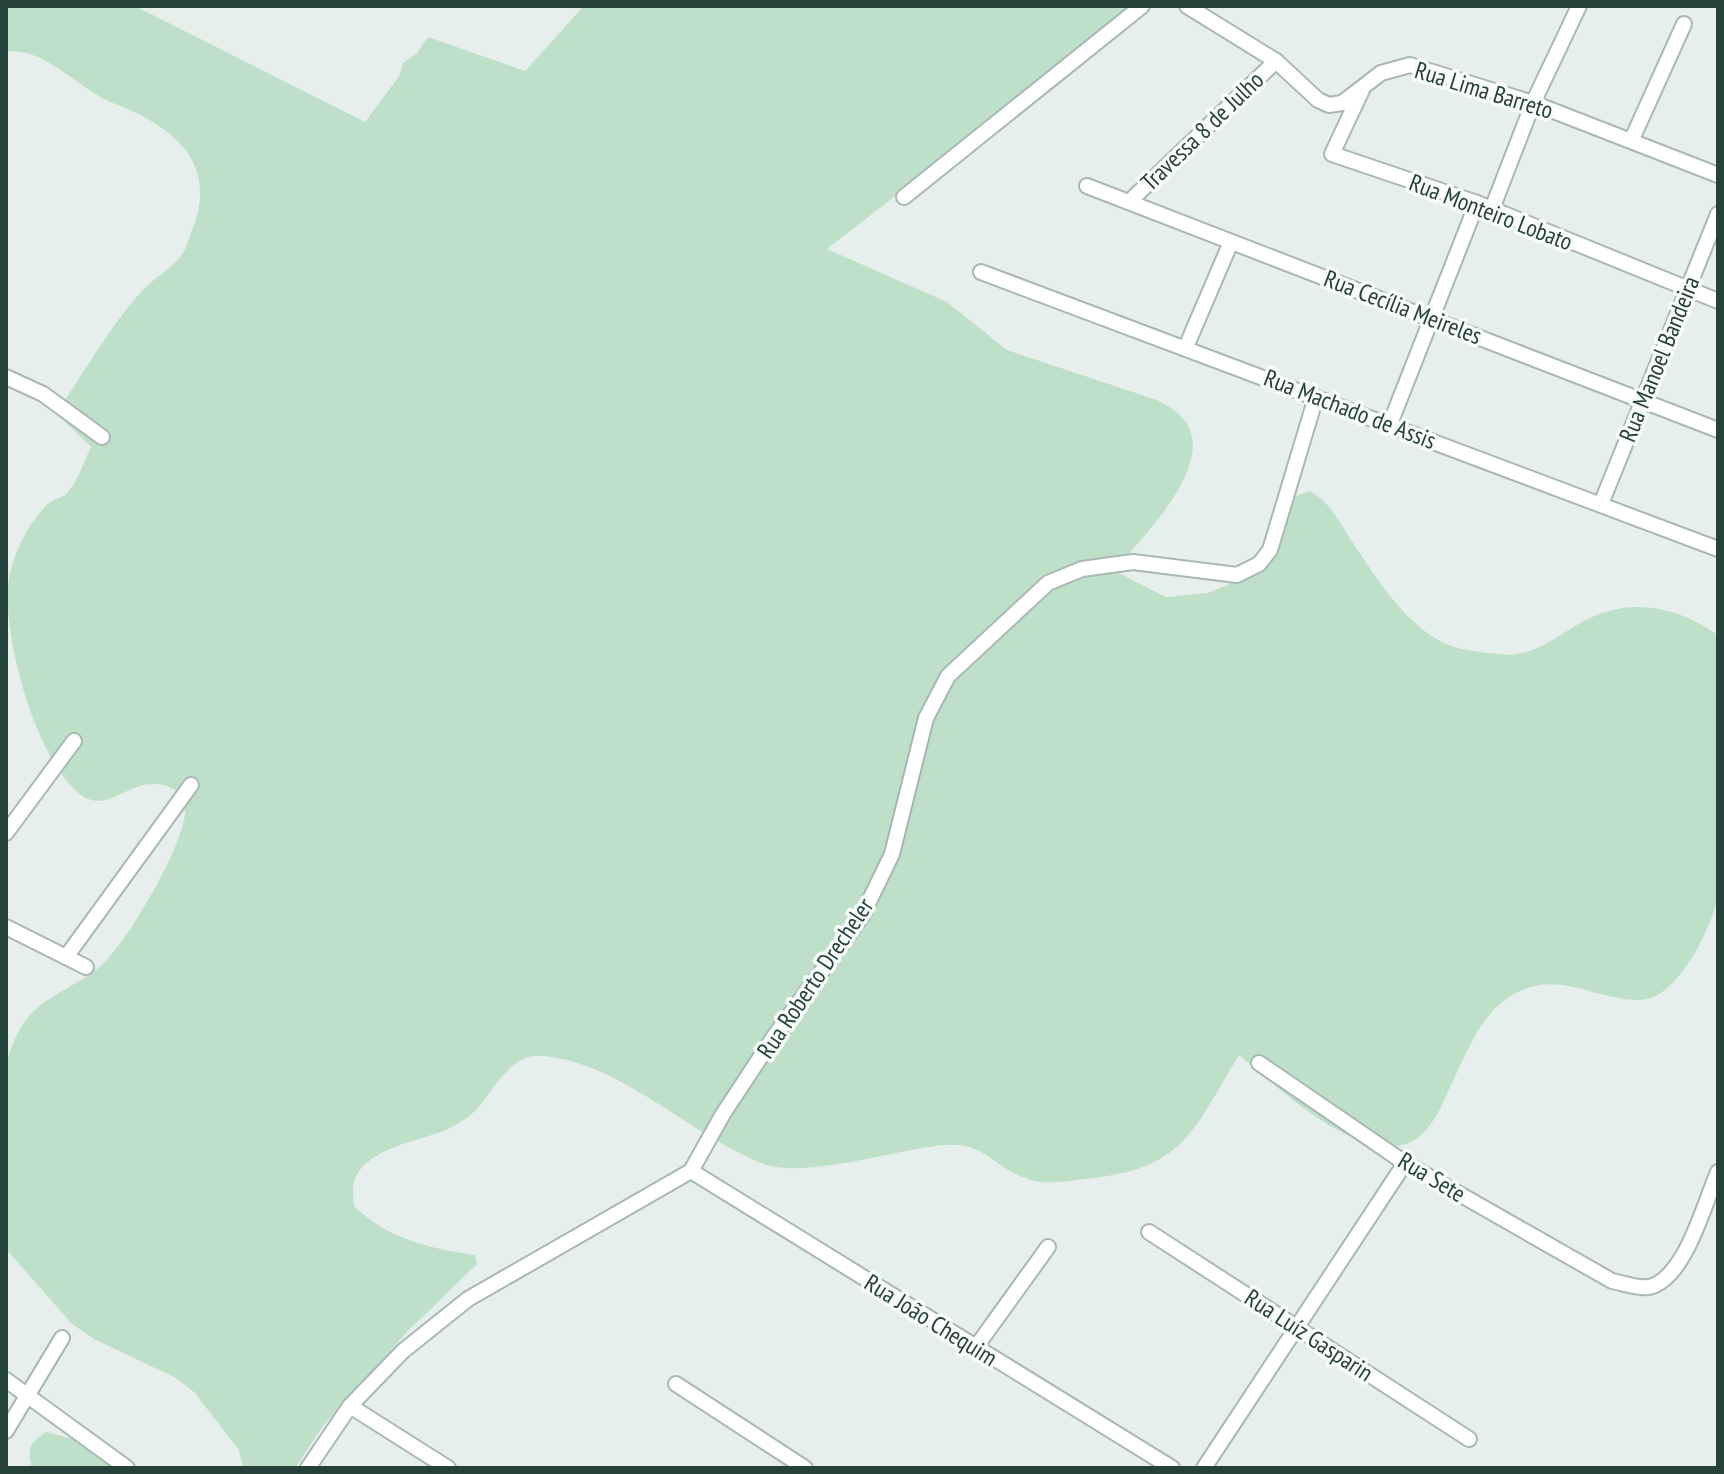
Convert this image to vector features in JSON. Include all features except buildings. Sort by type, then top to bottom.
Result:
[{"type":"street","points":[[904,197],[1142,6]]},
{"type":"street","name":"Rua Lima Barreto","points":[[1187,6],[1276,61],[1318,100],[1329,105],[1342,103],[1393,67],[1410,65],[1533,103],[1718,175]]},
{"type":"street","points":[[1390,424],[1431,317],[1579,6]]},
{"type":"street","points":[[1632,139],[1684,24]]},
{"type":"street","name":"Travessa 8 de Julho","points":[[1129,202],[1276,61]]},
{"type":"street","name":"Rua Monteiro Lobato","points":[[1364,87],[1332,154],[1484,206],[1718,301]]},
{"type":"street","name":"Rua Cecília Meireles","points":[[1087,186],[1718,430]]},
{"type":"street","name":"Rua Manoel Bandeira","points":[[1601,504],[1718,214]]},
{"type":"street","points":[[1186,347],[1231,242]]},
{"type":"street","name":"Rua Machado de Assis","points":[[981,272],[1718,549]]},
{"type":"street","points":[[6,377],[43,394],[102,437]]},
{"type":"street","name":"Rua Roberto Drecheler","points":[[308,1468],[350,1406],[403,1351],[468,1299],[691,1171],[765,1051],[862,916],[892,854],[926,718],[948,676],[1048,583],[1082,569],[1133,562],[1237,575],[1259,564],[1270,550],[1316,397]]},
{"type":"street","points":[[6,833],[74,741]]},
{"type":"street","points":[[66,957],[191,785]]},
{"type":"street","points":[[6,927],[86,967]]},
{"type":"street","name":"Rua Sete","points":[[1259,1063],[1405,1163],[1612,1281],[1646,1288],[1669,1279],[1713,1196]]},
{"type":"street","points":[[1204,1468],[1405,1163]]},
{"type":"street","name":"Rua João Chequim","points":[[691,1171],[1172,1468]]},
{"type":"street","points":[[1713,1196],[1718,1172]]},
{"type":"street","name":"Rua Luíz Gasparin","points":[[1149,1232],[1469,1439]]},
{"type":"street","points":[[976,1347],[1048,1247]]},
{"type":"street","points":[[6,1431],[62,1338]]},
{"type":"street","points":[[6,1380],[127,1468]]},
{"type":"street","points":[[676,1384],[805,1468]]},
{"type":"street","points":[[350,1406],[448,1468]]},
{"type":"green space","points":[[6,6],[135,6],[365,122],[400,75],[403,63],[417,53],[428,37],[525,71],[584,6],[1140,6],[827,249],[947,302],[1007,350],[1157,400],[1180,415],[1189,428],[1193,445],[1190,464],[1169,505],[1113,570],[1166,597],[1208,593],[1230,584],[1257,554],[1290,498],[1310,491],[1330,509],[1402,610],[1433,637],[1450,645],[1499,654],[1525,652],[1595,616],[1631,607],[1684,616],[1718,635],[1720,877],[1714,910],[1700,944],[1679,976],[1653,997],[1639,1000],[1620,998],[1553,984],[1519,991],[1501,1003],[1478,1030],[1430,1125],[1420,1136],[1399,1146],[1376,1145],[1350,1137],[1300,1105],[1239,1055],[1195,1126],[1165,1156],[1144,1167],[1118,1174],[1062,1182],[1039,1182],[1025,1178],[979,1151],[958,1145],[924,1148],[827,1166],[782,1168],[764,1164],[710,1137],[600,1072],[572,1061],[543,1056],[521,1060],[504,1074],[467,1117],[445,1130],[377,1156],[359,1172],[354,1182],[354,1206],[381,1227],[425,1245],[475,1255],[477,1264],[407,1332],[323,1426],[295,1468],[243,1468],[239,1450],[194,1392],[176,1378],[94,1339],[72,1324],[6,1249],[5,1074],[14,1041],[32,1013],[97,969],[122,941],[163,872],[182,829],[185,813],[182,798],[172,788],[158,784],[143,785],[97,801],[81,795],[65,778],[36,726],[25,694],[10,629],[9,577],[29,527],[49,503],[69,491],[91,447],[56,413],[128,307],[183,253],[199,204],[199,183],[194,164],[184,148],[153,122],[100,97],[46,61],[33,55],[6,52]]},
{"type":"green space","points":[[46,1432],[80,1441],[124,1468],[32,1468],[31,1447]]}]
